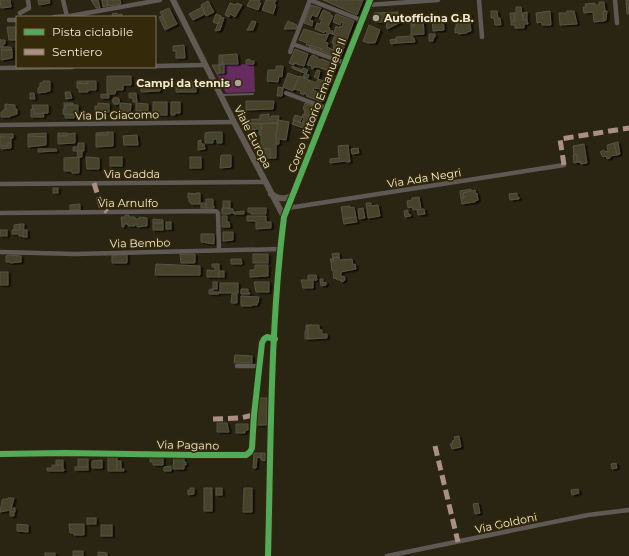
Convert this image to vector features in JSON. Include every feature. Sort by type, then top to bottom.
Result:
[{"type":"street","points":[[20,13],[29,8],[28,0]]},
{"type":"street","points":[[63,0],[67,16],[160,0]]},
{"type":"street","name":"Viale Europa","points":[[173,0],[264,182],[284,217]]},
{"type":"street","points":[[290,52],[310,0],[361,20]]},
{"type":"street","points":[[369,2],[438,0]]},
{"type":"street","points":[[479,0],[482,37]]},
{"type":"street","points":[[615,0],[617,23]]},
{"type":"street","name":"Corso Vittorio Emanuele II","points":[[268,556],[274,339],[280,249],[284,217],[369,2]]},
{"type":"street","points":[[9,20],[16,20]]},
{"type":"street","points":[[293,44],[345,64]]},
{"type":"street","points":[[156,66],[206,65]]},
{"type":"street","points":[[0,68],[16,68]]},
{"type":"street","points":[[286,93],[326,108]]},
{"type":"street","name":"Via Di Giacomo","points":[[0,125],[234,122]]},
{"type":"street","name":"Via Ada Negri","points":[[288,208],[564,165]]},
{"type":"street","name":"Via Gadda","points":[[0,184],[264,182]]},
{"type":"street","points":[[271,194],[282,199],[293,195]]},
{"type":"street","name":"Via Arnulfo","points":[[0,213],[216,211],[218,213],[219,250]]},
{"type":"street","name":"Via Bembo","points":[[0,252],[75,254],[280,249]]},
{"type":"street","name":"Via Pagano","points":[[0,454],[65,453],[246,455],[252,448],[259,366],[264,339],[267,337],[274,339]]},
{"type":"street","points":[[237,366],[259,366]]},
{"type":"street","name":"Via Goldoni","points":[[387,556],[588,515],[629,510]]},
{"type":"lane","points":[[221,95],[253,94]]},
{"type":"shaded area","name":"Campi da tennis","points":[[254,64],[255,92],[226,93],[212,65]]},
{"type":"building","points":[[0,0],[10,0],[11,7],[1,8]]},
{"type":"building","points":[[38,0],[49,0],[50,3],[39,5]]},
{"type":"building","points":[[91,0],[98,0],[100,8],[96,8]]},
{"type":"building","points":[[102,0],[107,0],[108,6],[103,7]]},
{"type":"building","points":[[107,0],[120,0],[121,4],[108,6]]},
{"type":"building","points":[[250,0],[260,0],[259,2],[261,3],[258,10],[247,6]]},
{"type":"building","points":[[266,0],[276,0],[273,14],[262,10]]},
{"type":"building","points":[[323,0],[363,0],[357,15]]},
{"type":"building","points":[[626,0],[629,0],[629,14],[627,14]]},
{"type":"building","points":[[208,1],[214,12],[206,16],[201,5]]},
{"type":"building","points":[[599,2],[604,2],[604,21],[594,22],[593,12],[584,13],[583,7],[586,7],[585,4],[595,3],[595,5],[599,5]]},
{"type":"building","points":[[230,3],[242,5],[235,17],[230,14],[229,17],[225,15]]},
{"type":"building","points":[[311,5],[321,8],[317,17],[312,15],[310,20],[313,21],[312,26],[304,23]]},
{"type":"building","points":[[202,7],[205,14],[193,20],[189,14]]},
{"type":"building","points":[[516,7],[521,7],[523,20],[527,20],[528,24],[524,24],[524,28],[515,28],[515,25],[511,25],[511,21],[515,21],[514,13],[516,13]]},
{"type":"building","points":[[169,8],[177,24],[165,30],[164,28],[167,26],[160,12]]},
{"type":"building","points":[[323,10],[333,16],[328,27],[330,28],[329,30],[333,31],[332,33],[334,33],[336,26],[339,28],[340,26],[342,27],[343,23],[341,22],[340,25],[333,22],[336,14],[354,21],[340,58],[321,51],[322,49],[306,45],[307,43],[299,40],[304,29],[326,35],[327,32],[325,31],[324,33],[315,29],[317,23],[320,24],[322,19],[319,19]],"holes":[[[329,33],[335,35],[332,43],[334,44],[333,50],[327,47],[328,43],[325,42]]]},
{"type":"building","points":[[491,11],[497,11],[501,25],[495,25],[494,18],[491,18]]},
{"type":"building","points":[[550,11],[551,25],[542,25],[541,22],[537,23],[536,13]]},
{"type":"building","points":[[567,11],[574,11],[577,24],[560,25],[559,13],[567,13]]},
{"type":"building","points":[[607,11],[606,20],[604,21],[603,12]]},
{"type":"building","points":[[398,12],[398,15],[396,15],[397,24],[387,29],[386,22],[375,22],[374,13]]},
{"type":"building","points":[[527,12],[527,20],[523,20],[523,13]]},
{"type":"building","points":[[510,13],[514,13],[515,21],[511,21]]},
{"type":"building","points":[[112,14],[122,14],[122,16],[113,16]]},
{"type":"building","points":[[216,14],[221,16],[218,24],[213,22]]},
{"type":"building","points":[[464,14],[470,14],[472,22],[467,22]]},
{"type":"building","points":[[396,15],[401,15],[401,22],[397,24]]},
{"type":"building","points":[[417,15],[423,15],[424,34],[411,35],[411,26],[414,26],[413,18],[417,18]]},
{"type":"building","points":[[417,15],[417,18],[413,18],[414,26],[411,26],[410,16]]},
{"type":"building","points":[[162,16],[167,26],[164,28],[159,17]]},
{"type":"building","points":[[221,17],[224,18],[220,30],[215,31]]},
{"type":"building","points":[[432,17],[439,17],[439,19],[443,18],[444,30],[433,31]]},
{"type":"building","points":[[466,17],[467,22],[470,22],[471,31],[467,33],[455,33],[456,18]]},
{"type":"building","points":[[252,21],[256,22],[253,30],[247,30]]},
{"type":"building","points":[[288,21],[297,25],[296,29],[284,29]]},
{"type":"building","points":[[369,25],[380,30],[375,43],[363,41]]},
{"type":"building","points":[[7,27],[16,27],[16,40],[9,40]]},
{"type":"building","points":[[429,34],[435,34],[433,41],[429,41]]},
{"type":"building","points":[[412,36],[415,42],[397,43],[396,37]]},
{"type":"building","points":[[396,39],[397,43],[391,44],[390,40]]},
{"type":"building","points":[[0,40],[5,40],[3,47],[0,47]]},
{"type":"building","points":[[184,45],[185,58],[176,58],[176,51],[173,51],[173,46]]},
{"type":"building","points":[[310,45],[322,49],[321,51],[309,47]]},
{"type":"building","points":[[1,47],[11,47],[12,50],[1,50]]},
{"type":"building","points":[[295,49],[308,54],[304,66],[289,63]]},
{"type":"building","points":[[1,50],[12,50],[12,58],[1,60]]},
{"type":"building","points":[[237,54],[238,64],[222,64],[222,55]]},
{"type":"building","points":[[219,55],[222,55],[222,64],[219,65]]},
{"type":"building","points":[[314,55],[320,60],[321,59],[337,65],[334,73],[318,67],[314,67],[313,69],[311,68],[312,66],[307,65],[311,56]]},
{"type":"building","points":[[250,59],[250,61],[254,61],[254,64],[246,64],[246,60]]},
{"type":"building","points":[[224,64],[224,73],[220,73],[219,65]]},
{"type":"building","points":[[212,65],[219,65],[220,73],[217,74]]},
{"type":"building","points":[[276,66],[283,66],[282,77],[279,76],[278,82],[267,81],[268,70],[276,70]]},
{"type":"building","points":[[292,66],[302,70],[301,72],[292,68]]},
{"type":"building","points":[[303,68],[308,70],[306,74],[309,75],[308,78],[303,77],[305,73],[301,72]]},
{"type":"building","points":[[317,70],[320,71],[318,79],[314,77]]},
{"type":"building","points":[[288,73],[299,77],[293,91],[283,87]]},
{"type":"building","points":[[107,76],[131,76],[131,85],[123,85],[123,90],[116,90],[115,94],[107,94]]},
{"type":"building","points":[[299,76],[316,83],[318,79],[330,83],[322,102],[306,96],[307,94],[304,93],[304,95],[300,93],[301,91],[294,89]],"holes":[[[314,88],[321,89],[320,93],[313,90]]]},
{"type":"building","points":[[43,81],[50,81],[50,91],[38,93],[40,83],[43,83]]},
{"type":"building","points":[[77,81],[88,81],[88,84],[77,83]]},
{"type":"building","points":[[88,81],[96,81],[96,90],[79,92],[77,83],[88,84]]},
{"type":"building","points":[[141,81],[160,82],[160,91],[141,92]]},
{"type":"building","points":[[179,81],[192,81],[192,83],[196,83],[196,92],[176,92],[176,83],[180,83]]},
{"type":"building","points":[[278,87],[283,88],[282,96],[277,96]]},
{"type":"building","points":[[65,92],[70,92],[72,98],[66,99]]},
{"type":"building","points":[[30,93],[34,93],[35,99],[30,99]]},
{"type":"building","points":[[129,93],[136,93],[137,102],[133,102],[133,98],[129,98]]},
{"type":"building","points":[[101,94],[109,95],[109,98],[101,98]]},
{"type":"building","points":[[116,98],[119,101],[116,104],[113,101]]},
{"type":"building","points":[[246,101],[274,101],[273,109],[246,110]]},
{"type":"building","points":[[153,102],[167,102],[167,115],[153,115]]},
{"type":"building","points":[[171,102],[180,102],[180,113],[171,115]]},
{"type":"building","points":[[64,103],[73,103],[73,105],[66,105],[66,109],[64,109]]},
{"type":"building","points":[[98,103],[109,104],[109,112],[95,115],[95,106],[98,106]]},
{"type":"building","points":[[120,103],[131,104],[130,115],[120,113]]},
{"type":"building","points":[[136,103],[148,104],[148,111],[146,111],[146,114],[140,114],[140,111],[136,111]]},
{"type":"building","points":[[305,103],[320,108],[316,119],[304,114],[305,110],[303,109]]},
{"type":"building","points":[[5,104],[15,105],[17,114],[10,117],[1,117],[1,112],[5,110]]},
{"type":"building","points":[[32,105],[48,105],[48,113],[34,114]]},
{"type":"building","points":[[66,105],[78,105],[78,113],[76,113],[76,115],[63,114],[63,109],[66,109]]},
{"type":"building","points":[[31,109],[34,109],[34,114],[43,113],[44,117],[31,117]]},
{"type":"building","points":[[65,114],[74,115],[74,118],[65,118]]},
{"type":"building","points":[[269,114],[269,119],[271,119],[271,116],[279,116],[278,123],[242,124],[241,120],[260,119],[260,115]]},
{"type":"building","points":[[303,114],[316,119],[312,127],[302,123],[304,118],[302,117]]},
{"type":"building","points":[[295,115],[302,117],[300,122],[293,120]]},
{"type":"building","points":[[278,120],[289,122],[286,140],[279,139],[279,144],[276,144],[276,134]]},
{"type":"building","points":[[294,120],[312,127],[311,131],[292,124]]},
{"type":"building","points":[[278,123],[276,134],[276,158],[270,158],[270,149],[261,149],[261,124]]},
{"type":"building","points":[[242,124],[261,124],[261,135],[259,135],[259,129],[249,130],[248,128],[244,128]]},
{"type":"building","points":[[108,132],[108,135],[96,135],[96,133]]},
{"type":"building","points":[[108,132],[113,132],[113,146],[96,147],[96,135],[108,135]]},
{"type":"building","points":[[222,132],[222,143],[217,143],[217,139],[213,139],[213,143],[205,143],[205,133]]},
{"type":"building","points":[[46,133],[46,137],[28,136],[28,134]]},
{"type":"building","points":[[58,133],[67,133],[67,136],[58,136]]},
{"type":"building","points":[[75,133],[75,143],[58,144],[58,136],[67,136],[67,134]]},
{"type":"building","points":[[0,134],[13,134],[13,138],[0,137]]},
{"type":"building","points":[[137,135],[138,145],[124,145],[123,136]]},
{"type":"building","points":[[28,136],[46,137],[46,145],[28,147]]},
{"type":"building","points":[[0,137],[11,137],[11,143],[8,143],[8,146],[0,146]]},
{"type":"building","points":[[201,140],[201,144],[204,144],[205,149],[198,150],[198,141]]},
{"type":"building","points":[[618,142],[620,154],[617,155],[614,143]]},
{"type":"building","points":[[8,143],[11,143],[11,148],[1,149],[1,146],[8,146]]},
{"type":"building","points":[[78,143],[84,143],[84,151],[73,151],[73,147],[78,147]]},
{"type":"building","points":[[614,143],[617,155],[610,156],[610,158],[607,159],[606,156],[603,157],[600,152],[604,150],[605,152],[608,151],[607,145]]},
{"type":"building","points":[[584,144],[587,163],[581,164],[580,161],[577,162],[577,154],[574,155],[573,146]]},
{"type":"building","points":[[348,145],[350,162],[330,163],[330,159],[339,158],[338,146]]},
{"type":"building","points":[[358,148],[359,153],[352,154],[351,149]]},
{"type":"building","points":[[38,149],[56,149],[57,151],[38,152]]},
{"type":"building","points":[[265,149],[270,149],[270,158],[265,158]]},
{"type":"building","points":[[77,151],[82,151],[82,157],[78,157]]},
{"type":"building","points":[[577,154],[577,162],[580,161],[581,164],[580,162],[574,163],[573,155]]},
{"type":"building","points":[[221,155],[231,155],[231,167],[220,168]]},
{"type":"building","points":[[79,157],[79,173],[64,171],[64,158]]},
{"type":"building","points":[[86,157],[99,158],[99,169],[87,169]]},
{"type":"building","points":[[110,157],[122,157],[122,166],[110,166]]},
{"type":"building","points":[[190,157],[201,157],[201,168],[190,168]]},
{"type":"building","points":[[53,188],[58,188],[58,193],[53,193]]},
{"type":"building","points":[[471,189],[471,192],[463,193],[464,198],[461,199],[460,191]]},
{"type":"building","points":[[475,190],[478,200],[475,202],[462,204],[461,199],[464,198],[463,193]]},
{"type":"building","points":[[188,193],[200,193],[200,204],[191,204],[191,202],[189,202]]},
{"type":"building","points":[[517,193],[517,197],[519,197],[519,199],[510,200],[509,194]]},
{"type":"building","points":[[419,197],[421,209],[413,210],[412,207],[408,208],[407,201],[412,200],[412,198]]},
{"type":"building","points":[[206,199],[213,199],[214,208],[206,208]]},
{"type":"building","points":[[223,201],[230,201],[230,208],[223,208]]},
{"type":"building","points":[[201,203],[206,203],[206,208],[201,208]]},
{"type":"building","points":[[366,203],[371,203],[371,206],[378,205],[380,216],[368,218]]},
{"type":"building","points":[[80,204],[80,210],[70,210],[70,205]]},
{"type":"building","points":[[350,206],[350,208],[354,207],[356,217],[343,219],[341,207]]},
{"type":"building","points":[[222,208],[233,209],[234,213],[222,214]]},
{"type":"building","points":[[248,208],[266,208],[266,214],[251,214],[251,212],[248,212]]},
{"type":"building","points":[[363,208],[365,218],[359,219],[358,209]]},
{"type":"building","points":[[424,209],[425,214],[418,215],[417,210]]},
{"type":"building","points":[[408,210],[408,214],[411,216],[405,217],[404,211]]},
{"type":"building","points":[[244,211],[244,214],[234,214],[234,212]]},
{"type":"building","points":[[125,215],[135,217],[135,219],[139,219],[139,217],[147,218],[147,226],[137,227],[137,224],[135,224],[135,226],[128,226],[128,224],[124,224],[124,227],[122,227],[121,217],[125,217]]},
{"type":"building","points":[[222,216],[227,216],[227,222],[229,222],[230,227],[222,227]]},
{"type":"building","points":[[247,216],[266,216],[266,222],[271,222],[271,228],[256,229],[256,222],[247,221]]},
{"type":"building","points":[[356,217],[357,222],[344,224],[343,219]]},
{"type":"building","points":[[153,219],[163,220],[163,223],[153,223]]},
{"type":"building","points":[[166,222],[171,222],[171,229],[166,229]]},
{"type":"building","points":[[153,223],[163,223],[163,230],[153,230]]},
{"type":"building","points":[[20,224],[24,224],[23,236],[19,236],[19,234],[12,234],[12,230],[20,230]]},
{"type":"building","points":[[20,224],[20,230],[14,230],[14,225]]},
{"type":"building","points":[[0,230],[7,230],[7,236],[0,236]]},
{"type":"building","points":[[23,230],[27,230],[27,237],[23,237]]},
{"type":"building","points":[[223,232],[233,232],[233,240],[223,241]]},
{"type":"building","points":[[201,234],[214,234],[214,244],[201,242]]},
{"type":"building","points":[[339,253],[339,257],[333,258],[334,261],[331,262],[330,259],[333,259],[332,254]]},
{"type":"building","points":[[127,254],[127,263],[112,263],[112,255]]},
{"type":"building","points":[[180,254],[195,254],[195,263],[181,263]]},
{"type":"building","points":[[253,254],[268,254],[268,263],[253,263]]},
{"type":"building","points":[[6,256],[21,256],[21,262],[6,262]]},
{"type":"building","points":[[339,257],[340,260],[352,259],[353,265],[355,264],[356,269],[341,272],[341,277],[344,276],[345,279],[341,282],[341,280],[337,280],[336,278],[334,279],[333,273],[335,271],[332,271],[331,262],[334,261],[333,258]]},
{"type":"building","points":[[231,259],[241,259],[242,264],[231,264]]},
{"type":"building","points":[[156,264],[200,266],[200,275],[155,275]]},
{"type":"building","points":[[212,264],[219,264],[219,277],[207,277],[207,270],[215,271],[215,267],[212,267]]},
{"type":"building","points":[[255,265],[268,265],[268,276],[250,277],[250,270],[255,270]]},
{"type":"building","points":[[219,271],[224,271],[224,277],[219,277]]},
{"type":"building","points":[[0,272],[8,272],[8,285],[0,285]]},
{"type":"building","points":[[308,275],[316,275],[317,280],[308,280]]},
{"type":"building","points":[[320,279],[323,279],[323,283],[326,282],[326,285],[321,286]]},
{"type":"building","points":[[301,280],[313,280],[313,288],[303,288]]},
{"type":"building","points":[[213,282],[217,282],[217,289],[213,289]]},
{"type":"building","points":[[254,282],[269,282],[269,292],[256,292]]},
{"type":"building","points":[[220,283],[238,283],[238,293],[220,293]]},
{"type":"building","points":[[213,289],[213,292],[219,292],[219,294],[209,294],[209,290]]},
{"type":"building","points":[[241,289],[248,289],[250,294],[241,294]]},
{"type":"building","points":[[232,294],[237,294],[237,303],[231,303]]},
{"type":"building","points":[[241,296],[259,297],[258,303],[257,305],[252,306],[241,306]]},
{"type":"building","points":[[306,325],[312,325],[308,326],[308,339],[305,339]]},
{"type":"building","points":[[319,325],[319,330],[322,330],[322,334],[327,334],[327,338],[308,339],[308,326]]},
{"type":"building","points":[[235,355],[252,356],[252,363],[234,363]]},
{"type":"building","points":[[258,398],[267,398],[267,425],[257,425]]},
{"type":"building","points":[[217,423],[227,423],[229,432],[217,432]]},
{"type":"building","points":[[236,424],[248,424],[248,430],[245,430],[245,433],[236,433]]},
{"type":"building","points":[[459,436],[461,447],[452,449],[450,444],[455,440],[454,437]]},
{"type":"building","points":[[254,453],[261,453],[261,458],[257,457],[256,468],[253,468]]},
{"type":"building","points":[[261,453],[265,453],[265,461],[261,460]]},
{"type":"building","points":[[108,455],[114,455],[114,457],[117,457],[117,471],[108,471]]},
{"type":"building","points":[[150,456],[163,456],[163,465],[153,465],[153,462],[150,462]]},
{"type":"building","points":[[174,457],[184,457],[184,462],[186,462],[186,465],[184,465],[184,469],[173,469]]},
{"type":"building","points":[[78,459],[88,459],[88,467],[78,467]]},
{"type":"building","points":[[56,460],[63,460],[63,465],[56,465]]},
{"type":"building","points":[[102,460],[102,468],[92,468],[92,461]]},
{"type":"building","points":[[117,461],[121,461],[121,469],[124,469],[124,471],[117,471]]},
{"type":"building","points":[[616,463],[617,468],[612,469],[611,464]]},
{"type":"building","points":[[52,465],[63,465],[64,471],[47,471],[47,468],[52,468]]},
{"type":"building","points":[[171,466],[171,471],[164,471],[164,467]]},
{"type":"building","points":[[75,467],[88,467],[88,470],[75,470]]},
{"type":"building","points":[[190,488],[194,488],[194,494],[188,495],[188,490],[190,491]]},
{"type":"building","points":[[204,488],[212,488],[212,511],[204,511]]},
{"type":"building","points":[[216,488],[222,488],[222,495],[216,495]]},
{"type":"building","points":[[244,488],[252,488],[252,512],[243,512]]},
{"type":"building","points":[[578,489],[579,493],[572,495],[571,490]]},
{"type":"building","points":[[14,498],[11,510],[0,512],[3,499]]},
{"type":"building","points":[[478,503],[480,513],[475,514],[473,504]]},
{"type":"building","points":[[13,508],[15,508],[14,516],[10,516],[10,511],[13,511]]},
{"type":"building","points":[[87,518],[96,518],[96,524],[87,524]]},
{"type":"building","points":[[17,524],[28,525],[28,532],[17,531]]},
{"type":"building","points":[[69,524],[84,524],[84,535],[74,535],[74,533],[70,533]]},
{"type":"building","points":[[101,525],[112,525],[112,536],[101,536]]},
{"type":"building","points":[[73,551],[83,551],[83,556],[73,556]]},
{"type":"building","points":[[98,552],[107,553],[107,556],[98,556]]},
{"type":"building","points":[[45,553],[55,553],[55,556],[45,556]]},
{"type":"marked path","points":[[564,165],[560,139],[629,128]]},
{"type":"marked path","points":[[94,183],[101,206],[107,212]]},
{"type":"marked path","points":[[213,419],[240,418],[254,415]]},
{"type":"marked path","points":[[435,446],[458,542]]},
{"type":"cycle path","points":[[268,556],[276,301],[284,217],[370,0]]},
{"type":"cycle path","points":[[0,454],[65,453],[246,455],[252,448],[262,343],[267,337],[275,339]]},
{"type":"place","name":"Autofficina G.B.","points":[[376,18]]},
{"type":"place","name":"Campi da tennis","points":[[238,83]]}]
